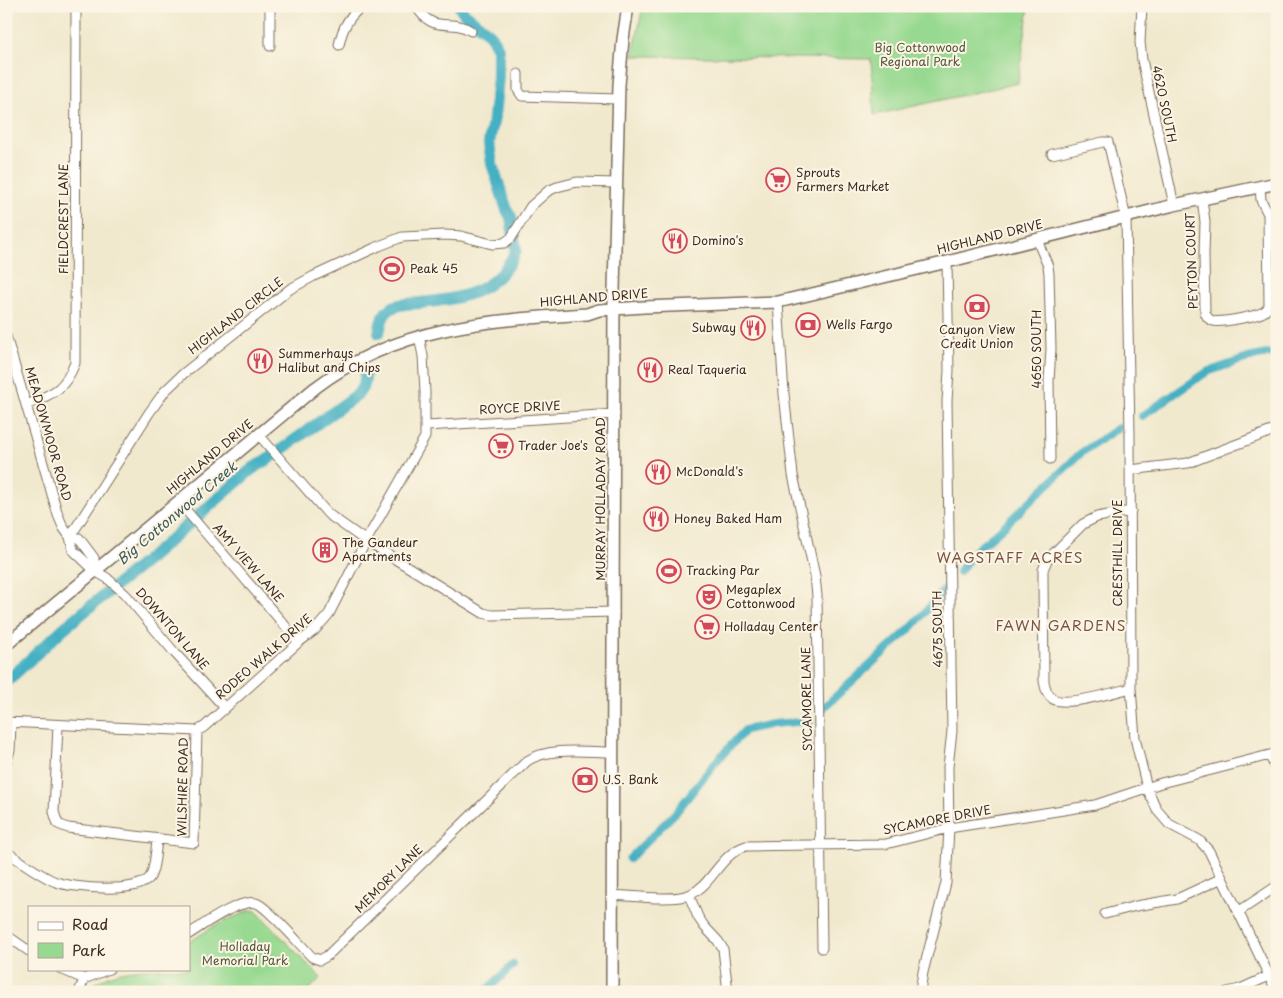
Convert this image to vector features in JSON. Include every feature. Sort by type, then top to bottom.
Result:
[{"type":"main road","name":"MURRAY HOLLADAY ROAD","points":[[612,992],[615,309],[618,100],[628,6]]},
{"type":"main road","name":"HIGHLAND DRIVE","points":[[6,644],[315,388],[349,365],[384,348],[419,336],[482,322],[587,314],[599,310],[778,302],[1174,205],[1277,183]]},
{"type":"street","name":"FIELDCREST LANE","points":[[26,405],[50,396],[59,390],[71,374],[75,363],[76,6]]},
{"type":"street","points":[[270,6],[270,46]]},
{"type":"street","points":[[339,45],[346,24],[355,12],[363,6]]},
{"type":"street","points":[[416,6],[431,22],[444,26],[463,27],[471,31]]},
{"type":"street","name":"4620 SOUTH","points":[[1142,6],[1140,42],[1142,60],[1174,205]]},
{"type":"street","points":[[518,74],[518,90],[522,96],[618,100]]},
{"type":"street","name":"CRESTHILL DRIVE","points":[[1052,154],[1108,142],[1126,218],[1131,511],[1131,688],[1135,738],[1147,788],[1157,810],[1169,824],[1203,843],[1209,851],[1277,992]]},
{"type":"street","name":"HIGHLAND CIRCLE","points":[[70,537],[165,391],[184,373],[284,293],[314,276],[402,237],[445,235],[461,236],[485,243],[504,243],[511,238],[531,206],[540,197],[557,187],[577,182],[617,183]]},
{"type":"street","name":"PEYTON COURT","points":[[1202,199],[1205,222],[1205,313],[1210,320],[1219,321],[1259,314],[1268,308],[1268,214],[1261,200],[1260,187]]},
{"type":"street","name":"4650 SOUTH","points":[[1037,240],[1048,266],[1049,274],[1051,349],[1049,382],[1050,459]]},
{"type":"street","name":"4675 SOUTH","points":[[920,992],[923,972],[946,887],[949,828],[948,767],[952,731],[947,262]]},
{"type":"street","name":"SYCAMORE LANE","points":[[778,302],[781,355],[793,475],[818,596],[822,948]]},
{"type":"street","name":"MEADOWMOOR ROAD","points":[[6,336],[58,515],[70,537],[73,550],[95,571]]},
{"type":"street","name":"RODEO WALK DRIVE","points":[[197,731],[315,630],[329,614],[366,541],[423,442],[426,426],[423,356],[419,336]]},
{"type":"street","name":"ROYCE DRIVE","points":[[426,426],[615,414]]},
{"type":"street","points":[[1130,470],[1188,462],[1277,430]]},
{"type":"street","points":[[259,435],[328,514],[366,541],[483,612],[492,615],[614,612]]},
{"type":"street","name":"AMY VIEW LANE","points":[[178,501],[299,642]]},
{"type":"street","points":[[1131,511],[1097,517],[1083,524],[1047,560],[1042,577],[1044,681],[1048,695],[1054,700],[1068,702],[1131,688]]},
{"type":"street","name":"DOWNTON LANE","points":[[95,571],[108,578],[125,594],[225,708]]},
{"type":"street","points":[[6,763],[10,750],[8,722],[197,731]]},
{"type":"street","points":[[6,852],[60,883],[112,889],[143,882],[148,879],[152,871],[157,839],[68,828],[58,824],[54,812],[58,725]]},
{"type":"street","name":"WILSHIRE ROAD","points":[[157,839],[194,843],[197,731]]},
{"type":"street","name":"MEMORY LANE","points":[[190,933],[217,916],[242,905],[254,903],[267,911],[312,957],[320,960],[356,930],[527,761],[548,752],[614,752]]},
{"type":"street","points":[[1273,754],[1277,771]]},
{"type":"street","name":"SYCAMORE DRIVE","points":[[689,895],[699,889],[729,856],[742,848],[767,845],[882,844],[949,828],[1088,806],[1273,754]]},
{"type":"street","points":[[1105,914],[1176,899],[1222,878]]},
{"type":"street","points":[[1238,912],[1277,886]]},
{"type":"street","points":[[613,895],[657,898],[689,895],[698,917],[722,949],[728,992]]},
{"type":"street","points":[[6,935],[28,950]]},
{"type":"street","points":[[64,970],[84,979],[106,970]]},
{"type":"street","points":[[1227,992],[1244,988],[1269,976]]},
{"type":"street","points":[[79,992],[84,979]]},
{"type":"green space","name":"Big Cottonwood Regional Park","points":[[643,6],[1029,6],[1018,83],[874,115],[871,59],[633,56]]},
{"type":"green space","name":"Holladay Memorial Park","points":[[251,910],[256,911],[321,978],[307,992],[85,992],[96,983],[120,972],[134,970],[190,970],[190,941],[216,925]]},
{"type":"waterway","name":"Big Cottonwood Creek","points":[[379,333],[381,323],[387,311],[393,307],[450,299],[476,291],[488,285],[498,276],[508,265],[516,251],[511,217],[492,164],[489,143],[498,77],[498,48],[490,34],[465,14],[459,6]]},
{"type":"waterway","points":[[1142,416],[1207,372],[1248,358],[1277,352]]},
{"type":"waterway","name":"Big Cottonwood Creek","points":[[6,682],[64,628],[152,556],[252,469],[358,394],[364,385],[366,372]]},
{"type":"waterway","points":[[959,572],[975,551],[1081,453],[1118,428]]},
{"type":"waterway","points":[[823,708],[914,625],[944,590]]},
{"type":"waterway","points":[[629,859],[677,811],[714,764],[745,730],[773,724],[810,721]]},
{"type":"waterway","points":[[485,992],[513,965]]},
{"type":"place","name":"Sprouts Farmers Market","points":[[778,180]]},
{"type":"place","name":"Domino's","points":[[675,241]]},
{"type":"place","name":"Peak 45","points":[[392,269]]},
{"type":"place","name":"Canyon View Credit Union","points":[[977,307]]},
{"type":"place","name":"Wells Fargo","points":[[808,325]]},
{"type":"place","name":"Subway","points":[[753,328]]},
{"type":"place","name":"Summerhays Halibut and Chips","points":[[260,361]]},
{"type":"place","name":"Real Taqueria","points":[[650,370]]},
{"type":"place","name":"Trader Joe's","points":[[501,446]]},
{"type":"place","name":"McDonald's","points":[[658,472]]},
{"type":"place","name":"Honey Baked Ham","points":[[656,519]]},
{"type":"place","name":"The Gandeur Apartments","points":[[325,550]]},
{"type":"place","name":"Tracking Par","points":[[669,571]]},
{"type":"place","name":"Megaplex Cottonwood","points":[[709,597]]},
{"type":"place","name":"Holladay Center","points":[[707,627]]},
{"type":"place","name":"U.S. Bank","points":[[585,780]]},
{"type":"district","name":"WAGSTAFF ACRES","points":[[1010,558]]},
{"type":"district","name":"FAWN GARDENS","points":[[1061,626]]}]
